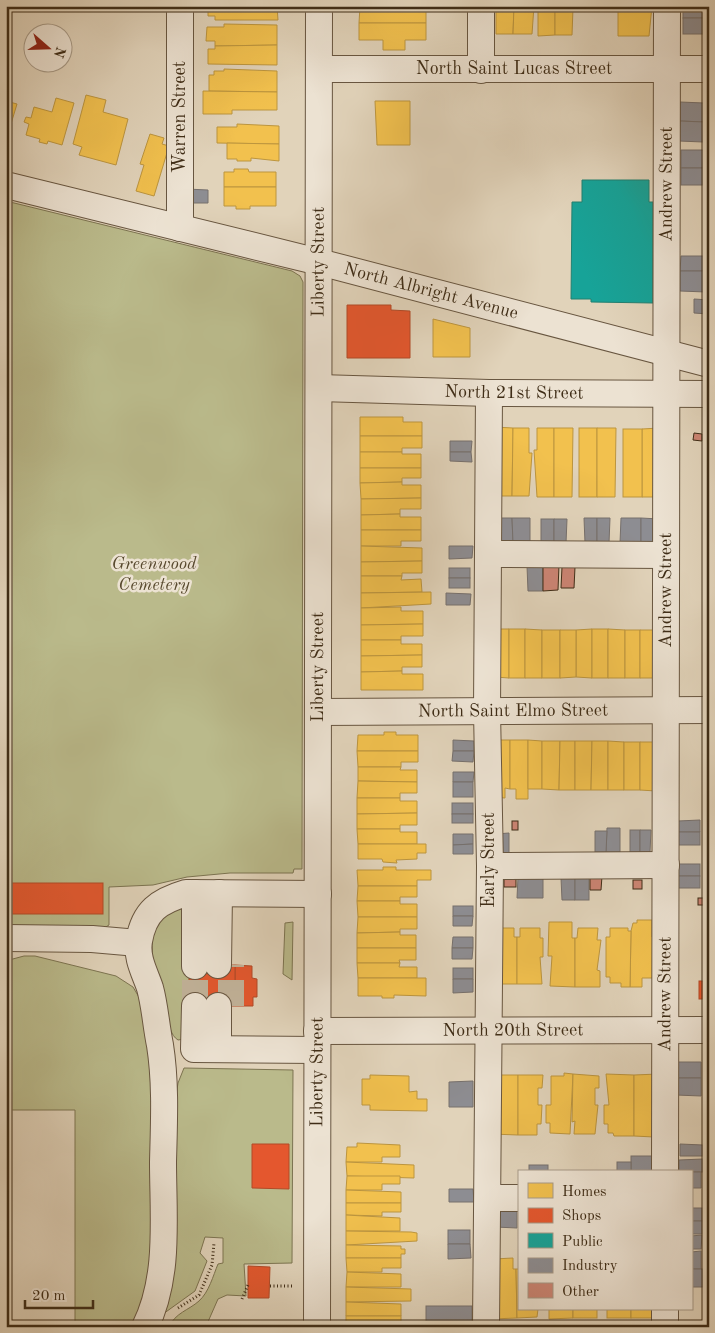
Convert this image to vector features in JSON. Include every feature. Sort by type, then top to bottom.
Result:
[{"type":"street","name":"Warren Street","points":[[180,6],[180,228]]},
{"type":"street","name":"Liberty Street","points":[[317,1327],[319,6]]},
{"type":"street","points":[[481,6],[481,70]]},
{"type":"street","name":"Andrew Street","points":[[665,1170],[667,6]]},
{"type":"street","name":"North Saint Lucas Street","points":[[319,69],[709,70]]},
{"type":"street","name":"North Albright Avenue","points":[[6,185],[319,262],[709,364]]},
{"type":"street","name":"North 21st Street","points":[[319,388],[489,393],[709,394]]},
{"type":"street","name":"Early Street","points":[[486,1327],[489,1198],[487,1030],[490,866],[487,711],[489,393]]},
{"type":"street","points":[[489,554],[666,555]]},
{"type":"street","name":"North Saint Elmo Street","points":[[318,712],[709,710]]},
{"type":"street","points":[[490,866],[666,865]]},
{"type":"street","points":[[145,1327],[155,1307],[162,1266],[164,1070],[150,989],[139,961],[138,943],[142,927],[152,909],[167,899],[186,893],[318,894]]},
{"type":"street","points":[[213,893],[213,965],[213,893]]},
{"type":"street","points":[[6,938],[92,939],[138,943]]},
{"type":"street","points":[[212,1049],[212,1006],[212,1049]]},
{"type":"street","name":"North 20th Street","points":[[212,1049],[317,1040],[487,1030],[709,1030]]},
{"type":"street","points":[[489,1198],[518,1198]]},
{"type":"street","points":[[665,1310],[665,1327]]},
{"type":"path","points":[[176,1310],[199,1295],[212,1265],[214,1243]]},
{"type":"path","points":[[242,1299],[248,1285]]},
{"type":"path","points":[[270,1286],[296,1286]]},
{"type":"green space","name":"Greenwood Cemetery","points":[[6,201],[292,271],[300,276],[303,282],[302,869],[294,869],[293,873],[230,873],[187,877],[153,885],[109,887],[109,925],[99,931],[6,932]]},
{"type":"green space","points":[[191,900],[189,1005],[184,1039],[178,1040],[173,1036],[165,1019],[156,982],[152,939],[155,927],[163,914]]},
{"type":"green space","points":[[293,922],[292,980],[283,974],[285,923]]},
{"type":"green space","points":[[24,956],[35,956],[116,976],[133,987],[146,1009],[155,1065],[155,1274],[136,1320],[129,1327],[75,1327],[75,1110],[6,1110],[9,960]]},
{"type":"green space","points":[[184,1068],[293,1070],[292,1263],[244,1264],[246,1296],[227,1295],[218,1299],[207,1324],[203,1327],[169,1327],[175,1318],[199,1301],[205,1293],[218,1264],[223,1263],[223,1238],[205,1237],[200,1253],[207,1261],[195,1291],[163,1314],[173,1117],[178,1083]]},
{"type":"building: Homes","points":[[208,6],[277,6],[278,20],[215,20],[215,16],[208,16]]},
{"type":"building: Homes","points":[[360,6],[426,6],[426,23],[359,23]]},
{"type":"building: Homes","points":[[496,6],[514,6],[513,34],[496,34]]},
{"type":"building: Homes","points":[[514,6],[534,6],[532,34],[513,34]]},
{"type":"building: Homes","points":[[535,6],[555,6],[555,35],[538,36],[538,8]]},
{"type":"building: Homes","points":[[555,6],[576,6],[573,8],[572,35],[555,35]]},
{"type":"building: Homes","points":[[618,6],[652,6],[649,36],[618,36]]},
{"type":"building: Homes","points":[[359,23],[426,23],[426,40],[405,40],[405,50],[383,50],[383,40],[359,40]]},
{"type":"building: Homes","points":[[224,24],[277,25],[277,45],[215,46],[215,41],[206,41],[207,27],[224,27]]},
{"type":"building: Homes","points":[[277,45],[277,65],[208,64],[208,49],[215,49],[215,46]]},
{"type":"building: Homes","points":[[224,69],[277,71],[277,92],[209,91],[209,75],[214,75],[214,71],[224,71]]},
{"type":"building: Homes","points":[[203,91],[277,92],[277,110],[232,110],[232,114],[203,114]]},
{"type":"building: Homes","points":[[86,95],[106,100],[103,112],[128,119],[116,165],[79,155],[82,147],[73,144]]},
{"type":"building: Homes","points":[[56,98],[74,103],[62,145],[48,141],[47,144],[39,142],[40,139],[26,135],[29,124],[24,122],[26,117],[31,118],[34,107],[52,112]]},
{"type":"building: Homes","points":[[6,101],[17,104],[7,137],[6,136]]},
{"type":"building: Homes","points":[[375,101],[410,101],[410,145],[377,145]]},
{"type":"building: Homes","points":[[237,124],[279,126],[279,144],[217,143],[217,127],[237,127]]},
{"type":"building: Homes","points":[[150,134],[164,138],[162,144],[169,146],[154,196],[136,191],[144,165],[140,164]]},
{"type":"building: Homes","points":[[227,143],[279,144],[279,161],[251,158],[251,161],[227,159]]},
{"type":"building: Homes","points":[[234,169],[248,169],[249,172],[276,172],[276,187],[224,187],[224,172],[234,172]]},
{"type":"building: Homes","points":[[224,187],[276,187],[276,206],[250,206],[250,209],[236,209],[236,206],[224,206]]},
{"type":"building: Homes","points":[[433,319],[470,328],[470,357],[433,357]]},
{"type":"building: Homes","points":[[360,417],[403,417],[403,422],[422,422],[422,436],[360,436]]},
{"type":"building: Homes","points":[[494,427],[513,428],[512,496],[495,496]]},
{"type":"building: Homes","points":[[513,428],[529,428],[529,453],[532,453],[529,496],[512,496]]},
{"type":"building: Homes","points":[[537,428],[554,428],[554,497],[537,497],[534,450],[537,450]]},
{"type":"building: Homes","points":[[554,428],[573,428],[572,497],[554,497]]},
{"type":"building: Homes","points":[[579,428],[597,428],[597,497],[579,497]]},
{"type":"building: Homes","points":[[597,428],[616,428],[615,497],[597,497]]},
{"type":"building: Homes","points":[[659,428],[659,497],[642,497],[642,429]]},
{"type":"building: Homes","points":[[623,429],[642,429],[642,497],[623,497]]},
{"type":"building: Homes","points":[[360,436],[422,436],[422,448],[402,448],[402,452],[360,452]]},
{"type":"building: Homes","points":[[360,452],[421,454],[421,468],[360,468]]},
{"type":"building: Homes","points":[[360,468],[421,468],[421,478],[402,478],[402,482],[360,483]]},
{"type":"building: Homes","points":[[402,482],[402,485],[421,485],[421,498],[361,499],[360,483]]},
{"type":"building: Homes","points":[[421,498],[421,509],[400,509],[400,514],[361,515],[361,499]]},
{"type":"building: Homes","points":[[400,514],[400,517],[421,517],[421,530],[361,530],[361,515]]},
{"type":"building: Homes","points":[[361,530],[421,530],[421,541],[401,541],[401,546],[361,546]]},
{"type":"building: Homes","points":[[361,546],[422,548],[422,561],[361,562]]},
{"type":"building: Homes","points":[[422,561],[422,573],[402,573],[402,576],[361,576],[361,562]]},
{"type":"building: Homes","points":[[361,576],[402,576],[401,580],[421,579],[422,592],[361,593]]},
{"type":"building: Homes","points":[[431,592],[431,604],[361,608],[361,593]]},
{"type":"building: Homes","points":[[401,607],[401,611],[423,611],[423,624],[361,625],[361,608]]},
{"type":"building: Homes","points":[[423,624],[423,636],[401,636],[401,640],[361,640],[361,625]]},
{"type":"building: Homes","points":[[495,629],[509,629],[509,678],[495,677]]},
{"type":"building: Homes","points":[[509,629],[525,629],[525,678],[509,678]]},
{"type":"building: Homes","points":[[525,629],[542,630],[542,678],[525,678]]},
{"type":"building: Homes","points":[[592,629],[592,678],[576,677],[576,630]]},
{"type":"building: Homes","points":[[592,629],[608,629],[608,678],[592,678]]},
{"type":"building: Homes","points":[[608,629],[625,630],[625,678],[608,678]]},
{"type":"building: Homes","points":[[542,630],[560,630],[560,678],[542,678]]},
{"type":"building: Homes","points":[[560,630],[576,630],[576,677],[560,678]]},
{"type":"building: Homes","points":[[625,630],[640,630],[640,678],[625,678]]},
{"type":"building: Homes","points":[[640,630],[658,630],[657,678],[640,678]]},
{"type":"building: Homes","points":[[361,640],[401,640],[401,644],[422,644],[422,655],[361,656]]},
{"type":"building: Homes","points":[[422,655],[422,667],[402,667],[402,671],[361,672],[361,656]]},
{"type":"building: Homes","points":[[402,671],[402,674],[423,674],[423,690],[361,690],[361,672]]},
{"type":"building: Homes","points":[[384,732],[396,732],[396,735],[418,735],[418,751],[357,751],[358,735],[384,735]]},
{"type":"building: Homes","points":[[494,740],[510,740],[510,789],[505,788],[505,798],[493,797]]},
{"type":"building: Homes","points":[[510,740],[528,740],[528,799],[516,799],[516,789],[510,789]]},
{"type":"building: Homes","points":[[528,740],[542,741],[542,789],[528,789]]},
{"type":"building: Homes","points":[[542,741],[560,741],[559,790],[542,789]]},
{"type":"building: Homes","points":[[560,741],[575,741],[575,790],[559,790]]},
{"type":"building: Homes","points":[[575,741],[592,741],[591,790],[575,790]]},
{"type":"building: Homes","points":[[592,741],[608,741],[608,790],[591,790]]},
{"type":"building: Homes","points":[[608,741],[624,742],[624,790],[608,790]]},
{"type":"building: Homes","points":[[624,742],[640,742],[640,790],[624,790]]},
{"type":"building: Homes","points":[[640,742],[657,742],[656,791],[640,790]]},
{"type":"building: Homes","points":[[357,751],[418,751],[418,762],[401,762],[401,767],[358,767]]},
{"type":"building: Homes","points":[[358,767],[401,767],[400,770],[417,770],[417,782],[358,781]]},
{"type":"building: Homes","points":[[358,781],[417,782],[417,793],[400,793],[400,798],[357,798]]},
{"type":"building: Homes","points":[[357,798],[400,798],[400,801],[417,801],[417,813],[357,814]]},
{"type":"building: Homes","points":[[417,813],[417,825],[400,825],[400,829],[357,829],[357,814]]},
{"type":"building: Homes","points":[[357,829],[400,829],[400,832],[417,832],[417,844],[358,844]]},
{"type":"building: Homes","points":[[358,844],[426,844],[426,853],[417,853],[417,859],[396,860],[397,863],[383,862],[382,859],[358,859]]},
{"type":"building: Homes","points":[[383,867],[396,867],[396,870],[431,870],[431,880],[417,880],[417,886],[358,886],[357,870],[383,870]]},
{"type":"building: Homes","points":[[358,886],[417,886],[417,897],[400,897],[400,901],[357,901]]},
{"type":"building: Homes","points":[[357,901],[400,901],[400,904],[417,904],[417,917],[358,917]]},
{"type":"building: Homes","points":[[358,917],[417,917],[417,929],[400,929],[400,932],[357,933]]},
{"type":"building: Homes","points":[[637,920],[652,920],[652,937],[658,937],[653,978],[642,978],[642,987],[630,987],[631,931],[633,923],[637,923]]},
{"type":"building: Homes","points":[[549,922],[572,922],[572,938],[575,938],[575,987],[550,986],[552,956],[548,956]]},
{"type":"building: Homes","points":[[495,928],[514,928],[514,937],[517,937],[517,984],[495,984]]},
{"type":"building: Homes","points":[[520,928],[540,928],[540,938],[543,938],[543,957],[540,957],[542,984],[517,984],[517,937],[520,937]]},
{"type":"building: Homes","points":[[578,928],[598,928],[597,940],[601,940],[597,970],[600,971],[600,987],[575,987],[575,938],[577,938]]},
{"type":"building: Homes","points":[[610,928],[628,928],[628,931],[631,931],[630,987],[621,987],[621,983],[610,983],[610,977],[606,977],[606,937],[610,937]]},
{"type":"building: Homes","points":[[400,932],[400,935],[416,935],[416,948],[357,948],[357,933]]},
{"type":"building: Homes","points":[[357,948],[416,948],[416,960],[399,960],[400,963],[357,963]]},
{"type":"building: Homes","points":[[357,963],[400,963],[399,967],[417,967],[417,978],[358,978]]},
{"type":"building: Homes","points":[[358,978],[426,978],[426,996],[394,995],[394,998],[382,998],[382,996],[358,996]]},
{"type":"building: Homes","points":[[564,1073],[573,1074],[570,1134],[550,1133],[550,1123],[546,1123],[546,1105],[551,1105],[551,1076],[564,1076]]},
{"type":"building: Homes","points":[[573,1074],[599,1076],[599,1088],[595,1088],[595,1105],[598,1105],[595,1134],[574,1134],[575,1121],[572,1122]]},
{"type":"building: Homes","points":[[606,1074],[634,1075],[634,1136],[614,1136],[613,1133],[608,1133],[608,1124],[604,1124],[604,1105],[609,1105]]},
{"type":"building: Homes","points":[[658,1074],[654,1137],[634,1136],[634,1075]]},
{"type":"building: Homes","points":[[370,1075],[409,1076],[409,1092],[417,1091],[417,1099],[427,1099],[427,1111],[370,1110],[370,1105],[362,1105],[362,1079],[370,1079]]},
{"type":"building: Homes","points":[[496,1075],[518,1075],[518,1135],[491,1134]]},
{"type":"building: Homes","points":[[518,1075],[543,1075],[542,1088],[538,1088],[538,1105],[542,1105],[541,1124],[537,1124],[537,1135],[518,1135]]},
{"type":"building: Homes","points":[[357,1143],[400,1145],[400,1157],[382,1157],[382,1162],[346,1162],[347,1147],[357,1147]]},
{"type":"building: Homes","points":[[346,1162],[414,1165],[414,1178],[347,1176]]},
{"type":"building: Homes","points":[[347,1176],[400,1176],[400,1184],[382,1184],[382,1190],[346,1190]]},
{"type":"building: Homes","points":[[346,1190],[401,1192],[401,1203],[346,1203]]},
{"type":"building: Homes","points":[[346,1203],[401,1203],[401,1212],[382,1212],[382,1216],[346,1215]]},
{"type":"building: Homes","points":[[346,1215],[400,1218],[400,1231],[346,1231]]},
{"type":"building: Homes","points":[[346,1231],[411,1232],[417,1233],[417,1241],[346,1245]]},
{"type":"building: Homes","points":[[346,1245],[401,1246],[401,1249],[405,1249],[405,1254],[401,1254],[401,1258],[346,1258]]},
{"type":"building: Homes","points":[[346,1258],[401,1258],[401,1268],[382,1268],[382,1272],[347,1272]]},
{"type":"building: Homes","points":[[513,1258],[513,1269],[516,1269],[517,1318],[492,1319],[494,1259]]},
{"type":"building: Homes","points":[[516,1269],[518,1269],[518,1310],[538,1310],[537,1317],[517,1318]]},
{"type":"building: Homes","points":[[347,1272],[401,1274],[401,1287],[346,1287]]},
{"type":"building: Homes","points":[[346,1287],[411,1289],[411,1301],[346,1302]]},
{"type":"building: Homes","points":[[346,1302],[401,1304],[401,1316],[346,1316]]},
{"type":"building: Homes","points":[[549,1310],[573,1310],[573,1318],[549,1319]]},
{"type":"building: Homes","points":[[573,1310],[597,1310],[597,1318],[573,1318]]},
{"type":"building: Homes","points":[[607,1310],[631,1310],[631,1318],[607,1318]]},
{"type":"building: Homes","points":[[631,1310],[655,1310],[655,1318],[631,1318]]},
{"type":"building: Homes","points":[[346,1316],[401,1316],[401,1327],[346,1327]]},
{"type":"building: Shops","points":[[347,305],[391,305],[391,310],[410,311],[410,358],[347,358]]},
{"type":"building: Shops","points":[[6,883],[103,883],[103,914],[6,914]]},
{"type":"building: Shops","points":[[6,960],[9,960],[8,1045],[6,1045]]},
{"type":"building: Shops","points":[[235,965],[252,966],[252,978],[257,979],[257,997],[253,997],[253,1006],[235,1006]]},
{"type":"building: Shops","points":[[235,965],[235,1006],[189,1006],[189,966]]},
{"type":"building: Shops","points":[[699,981],[709,981],[709,999],[699,999]]},
{"type":"building: Shops","points":[[252,1144],[289,1144],[289,1189],[252,1188]]},
{"type":"building: Shops","points":[[248,1266],[270,1267],[269,1298],[248,1298]]},
{"type":"building: Public","points":[[582,180],[649,180],[649,202],[653,202],[653,303],[591,302],[591,299],[571,299],[572,202],[582,202]]},
{"type":"building: Industry","points":[[683,6],[707,6],[707,18],[683,18]]},
{"type":"building: Industry","points":[[683,18],[707,18],[707,34],[683,34]]},
{"type":"building: Industry","points":[[680,102],[704,103],[704,122],[680,121]]},
{"type":"building: Industry","points":[[680,121],[704,122],[703,142],[679,141]]},
{"type":"building: Industry","points":[[681,150],[704,150],[703,168],[681,168]]},
{"type":"building: Industry","points":[[681,168],[703,168],[703,185],[681,185]]},
{"type":"building: Industry","points":[[186,189],[208,190],[208,203],[186,203]]},
{"type":"building: Industry","points":[[681,256],[707,256],[706,271],[680,271]]},
{"type":"building: Industry","points":[[680,271],[706,271],[706,292],[680,291]]},
{"type":"building: Industry","points":[[694,299],[709,300],[709,314],[694,313]]},
{"type":"building: Industry","points":[[450,441],[472,441],[471,452],[450,452]]},
{"type":"building: Industry","points":[[450,452],[471,452],[472,462],[450,461]]},
{"type":"building: Industry","points":[[491,518],[512,518],[513,543],[492,543]]},
{"type":"building: Industry","points":[[512,518],[530,518],[530,543],[513,543]]},
{"type":"building: Industry","points":[[584,518],[597,518],[597,543],[585,543]]},
{"type":"building: Industry","points":[[597,518],[610,518],[609,543],[597,543]]},
{"type":"building: Industry","points":[[621,518],[641,518],[641,543],[620,543]]},
{"type":"building: Industry","points":[[641,518],[659,519],[659,544],[641,543]]},
{"type":"building: Industry","points":[[541,519],[554,519],[554,543],[541,543]]},
{"type":"building: Industry","points":[[554,519],[567,519],[566,543],[554,543]]},
{"type":"building: Industry","points":[[449,546],[473,546],[472,558],[449,559]]},
{"type":"building: Industry","points":[[527,566],[543,566],[543,591],[528,591]]},
{"type":"building: Industry","points":[[449,568],[470,568],[470,578],[449,578]]},
{"type":"building: Industry","points":[[449,578],[470,578],[470,588],[449,588]]},
{"type":"building: Industry","points":[[446,593],[471,594],[470,605],[446,605]]},
{"type":"building: Industry","points":[[453,740],[474,741],[474,751],[453,751]]},
{"type":"building: Industry","points":[[453,751],[474,751],[473,762],[452,761]]},
{"type":"building: Industry","points":[[453,772],[474,772],[473,782],[453,782]]},
{"type":"building: Industry","points":[[453,782],[473,782],[473,797],[453,797]]},
{"type":"building: Industry","points":[[452,803],[473,803],[473,814],[452,814]]},
{"type":"building: Industry","points":[[452,814],[473,814],[473,823],[452,823]]},
{"type":"building: Industry","points":[[700,820],[700,832],[678,832],[678,821]]},
{"type":"building: Industry","points":[[607,828],[620,828],[620,852],[606,852]]},
{"type":"building: Industry","points":[[630,830],[640,830],[640,852],[630,852]]},
{"type":"building: Industry","points":[[640,830],[651,830],[650,852],[640,852]]},
{"type":"building: Industry","points":[[595,831],[607,831],[606,852],[595,852]]},
{"type":"building: Industry","points":[[678,832],[700,832],[700,845],[678,845]]},
{"type":"building: Industry","points":[[509,833],[509,855],[496,855],[496,834]]},
{"type":"building: Industry","points":[[453,834],[473,834],[473,844],[453,845]]},
{"type":"building: Industry","points":[[473,844],[473,854],[453,854],[453,845]]},
{"type":"building: Industry","points":[[678,864],[700,864],[700,876],[678,876]]},
{"type":"building: Industry","points":[[678,876],[700,876],[700,888],[678,888]]},
{"type":"building: Industry","points":[[518,877],[543,877],[543,898],[517,898]]},
{"type":"building: Industry","points":[[561,878],[575,878],[575,900],[562,900]]},
{"type":"building: Industry","points":[[575,878],[589,878],[589,900],[575,900]]},
{"type":"building: Industry","points":[[453,906],[473,906],[473,916],[453,916]]},
{"type":"building: Industry","points":[[453,916],[473,916],[472,926],[453,926]]},
{"type":"building: Industry","points":[[453,937],[473,937],[473,948],[452,948]]},
{"type":"building: Industry","points":[[452,948],[473,948],[472,959],[452,959]]},
{"type":"building: Industry","points":[[453,968],[473,968],[473,979],[453,979]]},
{"type":"building: Industry","points":[[453,979],[473,979],[473,992],[453,993]]},
{"type":"building: Industry","points":[[677,1062],[701,1062],[701,1078],[676,1078]]},
{"type":"building: Industry","points":[[676,1078],[701,1078],[701,1096],[676,1095]]},
{"type":"building: Industry","points":[[473,1081],[473,1107],[449,1107],[449,1082]]},
{"type":"building: Industry","points":[[680,1144],[703,1145],[703,1156],[680,1156]]},
{"type":"building: Industry","points":[[631,1156],[656,1156],[656,1170],[631,1170]]},
{"type":"building: Industry","points":[[703,1159],[703,1172],[679,1170],[679,1160]]},
{"type":"building: Industry","points":[[617,1162],[631,1162],[631,1170],[617,1170]]},
{"type":"building: Industry","points":[[529,1165],[548,1165],[548,1170],[529,1170]]},
{"type":"building: Industry","points":[[692,1172],[701,1172],[701,1188],[692,1188]]},
{"type":"building: Industry","points":[[449,1189],[473,1189],[474,1202],[449,1202]]},
{"type":"building: Industry","points":[[495,1207],[517,1207],[517,1228],[495,1227]]},
{"type":"building: Industry","points":[[692,1208],[702,1208],[702,1221],[692,1221]]},
{"type":"building: Industry","points":[[692,1221],[702,1221],[702,1234],[692,1234]]},
{"type":"building: Industry","points":[[448,1230],[470,1230],[470,1244],[448,1244]]},
{"type":"building: Industry","points":[[702,1235],[701,1249],[692,1249],[692,1236]]},
{"type":"building: Industry","points":[[448,1244],[470,1244],[471,1258],[448,1259]]},
{"type":"building: Industry","points":[[701,1251],[701,1269],[692,1269],[692,1252]]},
{"type":"building: Industry","points":[[692,1269],[703,1269],[703,1287],[692,1287]]},
{"type":"building: Industry","points":[[426,1306],[472,1306],[472,1327],[426,1327]]},
{"type":"building: Other","points":[[694,433],[702,434],[702,441],[693,440]]},
{"type":"building: Other","points":[[559,565],[558,590],[543,591],[543,566]]},
{"type":"building: Other","points":[[562,567],[575,567],[574,588],[561,588]]},
{"type":"building: Other","points":[[512,821],[518,821],[518,830],[512,830]]},
{"type":"building: Other","points":[[590,875],[602,876],[601,890],[590,890]]},
{"type":"building: Other","points":[[504,877],[516,877],[516,887],[504,887]]},
{"type":"building: Other","points":[[633,880],[642,880],[642,889],[633,889]]},
{"type":"building: Other","points":[[698,898],[709,898],[709,905],[698,905]]},
{"type":"tunnel","points":[[231,965],[231,1006]]},
{"type":"tunnel","points":[[195,966],[195,1006]]}]
